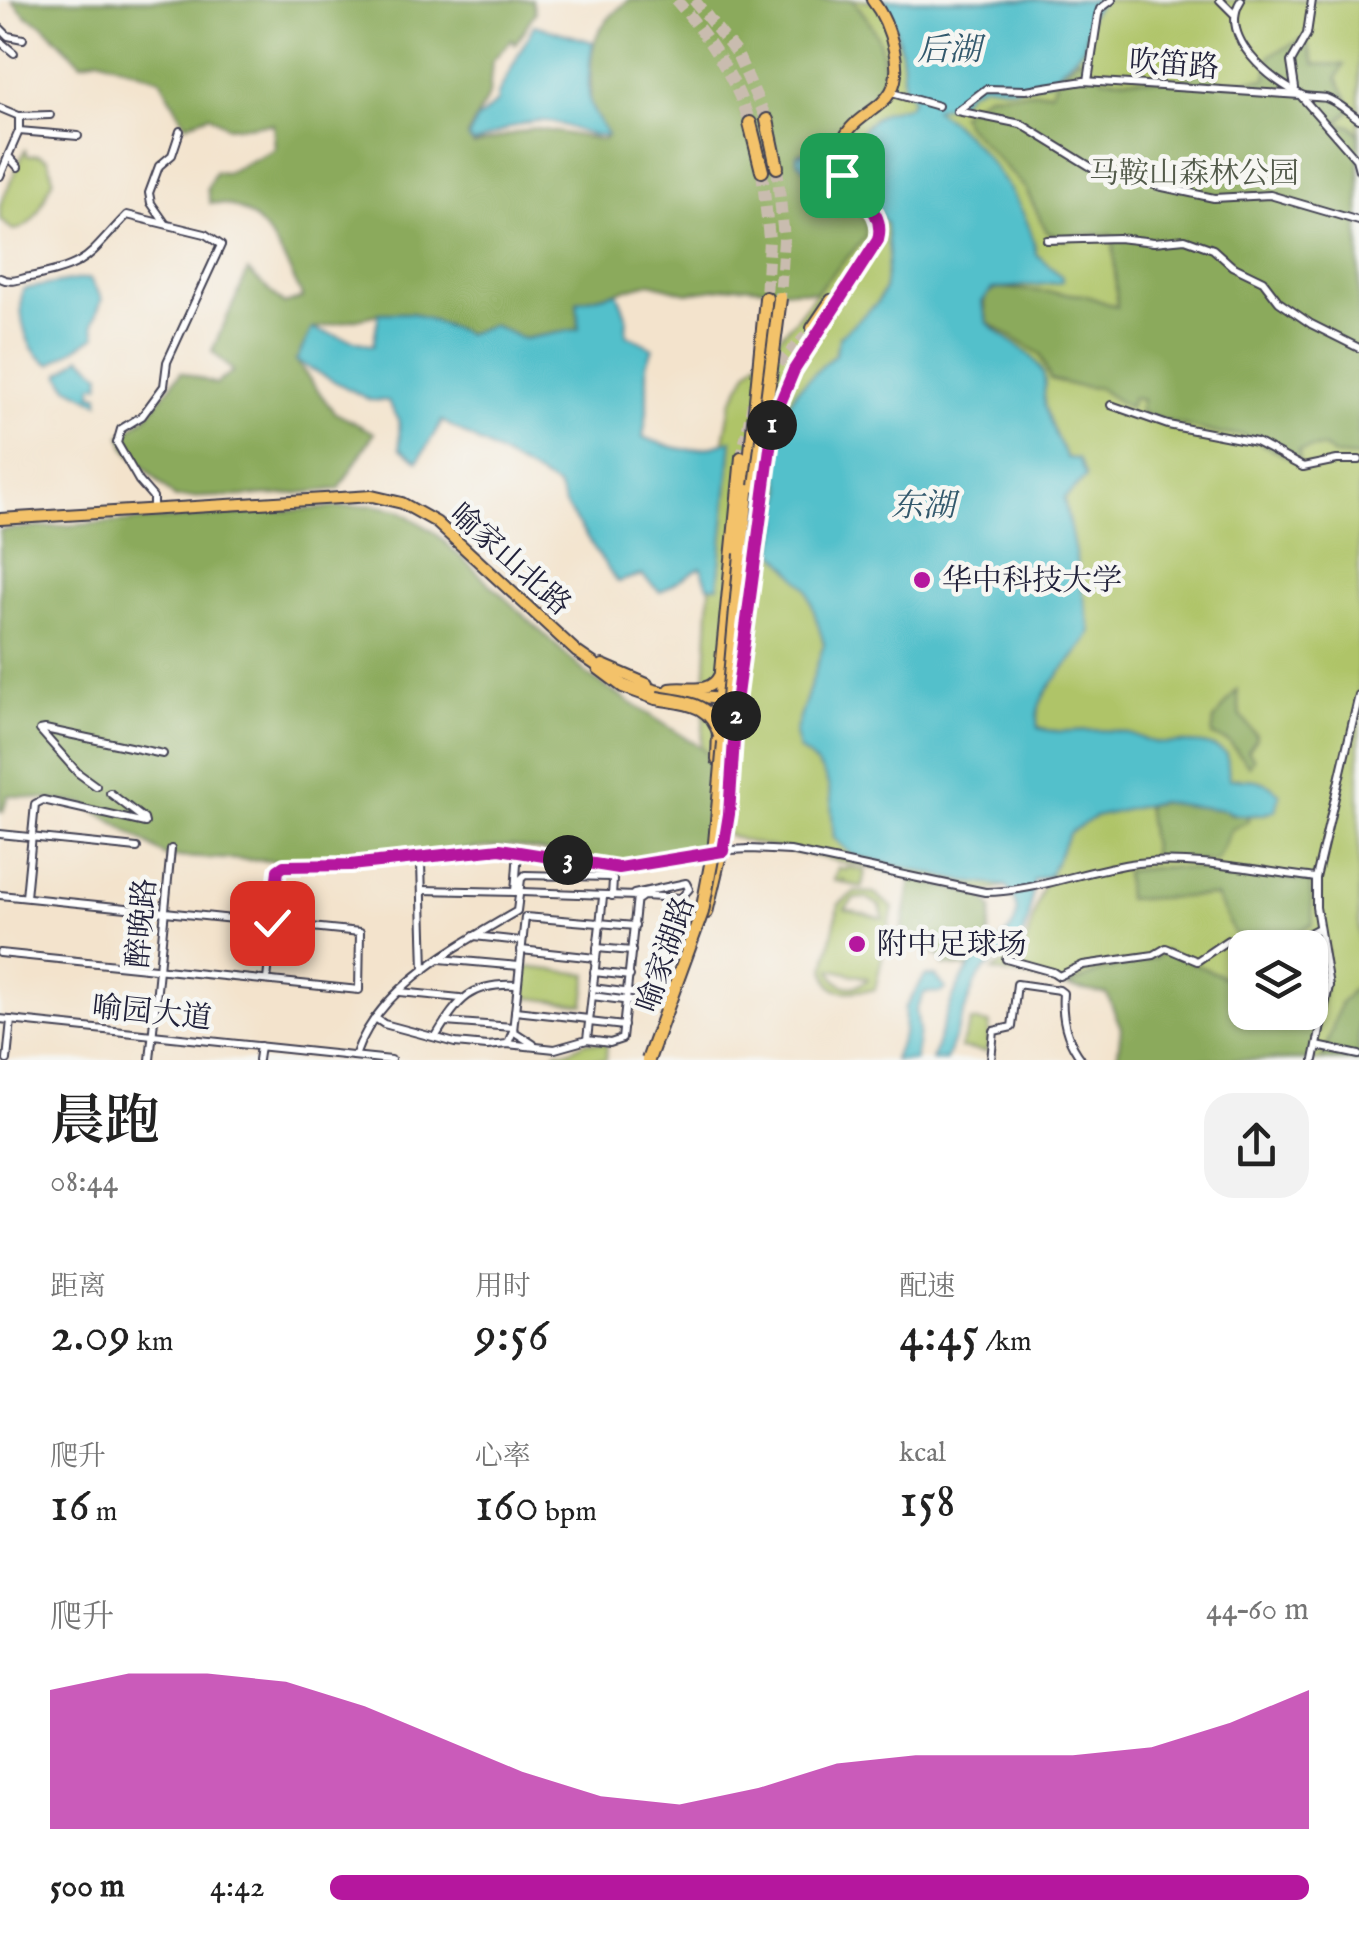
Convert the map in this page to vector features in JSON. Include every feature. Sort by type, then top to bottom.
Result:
[{"type":"highway","points":[[767,120],[777,167]]},
{"type":"highway","points":[[750,122],[762,171]]},
{"type":"highway","points":[[649,1060],[702,912],[714,843],[743,556],[773,298],[756,486],[747,529]]},
{"type":"highway","points":[[710,890],[743,556]]},
{"type":"highway","points":[[600,668],[623,686],[665,693],[710,713],[719,734],[721,767]]},
{"type":"highway","points":[[649,1060],[716,874],[730,794]]},
{"type":"main road","points":[[864,0],[879,20],[887,41],[892,73],[889,92]]},
{"type":"main road","points":[[812,328],[874,234],[869,212],[838,178],[836,144],[852,119],[889,92],[897,76],[896,56],[886,22],[872,0]]},
{"type":"main road","name":"喻家湖路","points":[[649,1060],[660,1002],[699,911],[710,851],[720,670],[767,448],[784,390],[880,231],[877,212],[842,175],[842,144],[851,128],[889,92]]},
{"type":"main road","name":"喻家湖路","points":[[649,1060],[708,912],[723,851],[737,698],[743,556],[740,456]]},
{"type":"main road","name":"喻家山北路","points":[[0,518],[372,493],[403,500],[438,520],[583,652],[623,676],[665,693],[737,698]]},
{"type":"main road","name":"喻家山北路","points":[[0,518],[372,496],[402,503],[436,522],[600,668]]},
{"type":"main road","points":[[665,693],[708,687],[716,682],[720,670]]},
{"type":"main road","points":[[665,693],[708,704],[717,714],[718,722]]},
{"type":"street","points":[[1088,81],[1098,16],[1111,0]]},
{"type":"street","points":[[1220,0],[1235,15]]},
{"type":"street","points":[[1241,0],[1235,15],[1236,28],[1248,52],[1271,75],[1298,92],[1356,159],[1359,170]]},
{"type":"street","points":[[1298,92],[1291,62],[1307,34],[1312,0]]},
{"type":"street","points":[[0,28],[3,40],[14,54]]},
{"type":"street","points":[[3,40],[24,39]]},
{"type":"street","name":"吹笛路","points":[[1298,92],[1088,81],[1026,90],[986,89],[957,110],[1020,124],[1091,167],[1158,186],[1214,198],[1270,195],[1359,221]]},
{"type":"street","points":[[889,92],[938,106]]},
{"type":"street","points":[[1298,92],[1326,98],[1359,119]]},
{"type":"street","points":[[0,108],[19,116],[50,115]]},
{"type":"street","points":[[0,176],[19,131],[19,116]]},
{"type":"street","points":[[19,131],[78,136]]},
{"type":"street","points":[[166,224],[151,203],[149,192],[156,172],[172,155],[180,131]]},
{"type":"street","points":[[8,156],[18,167]]},
{"type":"street","points":[[0,278],[14,282],[70,269],[108,238],[127,215],[205,234],[221,245],[167,362],[164,386],[142,416],[121,429],[116,443],[153,497],[153,506]]},
{"type":"street","points":[[1047,240],[1185,239],[1213,249],[1232,266],[1263,281],[1279,302],[1311,324],[1359,348]]},
{"type":"street","points":[[1111,405],[1168,424],[1256,442],[1305,467],[1359,460]]},
{"type":"street","points":[[1314,1060],[1329,986],[1312,878],[1359,695]]},
{"type":"street","points":[[96,786],[78,773],[40,730],[163,754]]},
{"type":"street","points":[[26,897],[36,804],[43,800],[145,824],[144,819],[110,793]]},
{"type":"street","points":[[0,834],[136,848]]},
{"type":"street","name":"醉晚路","points":[[150,1060],[171,849]]},
{"type":"street","points":[[266,980],[278,870],[284,866],[350,865],[466,850],[518,850],[619,868],[710,851],[790,851],[975,890],[1008,892],[1142,863],[1312,878]]},
{"type":"street","points":[[422,890],[516,892],[518,850]]},
{"type":"street","points":[[421,863],[424,971]]},
{"type":"street","points":[[355,1058],[362,1036],[400,992],[440,959],[517,910],[521,879],[525,875],[613,880],[600,922],[587,1040]]},
{"type":"street","points":[[564,894],[565,876]]},
{"type":"street","points":[[520,892],[608,896],[636,897],[643,896],[681,898],[688,889],[686,883],[636,897]]},
{"type":"street","points":[[0,894],[360,932],[359,990],[0,952]]},
{"type":"street","points":[[376,1018],[384,1024],[470,1045],[568,1048],[587,1040],[618,1042],[622,1040],[624,1026],[636,897]]},
{"type":"street","points":[[517,910],[525,917],[635,926]]},
{"type":"street","points":[[508,1044],[513,1030],[525,917]]},
{"type":"street","points":[[1006,959],[1060,976],[1084,966],[1154,955],[1166,948],[1197,961],[1228,940],[1285,946],[1319,928]]},
{"type":"street","points":[[474,936],[596,958]]},
{"type":"street","points":[[597,948],[632,952]]},
{"type":"street","points":[[440,959],[519,966]]},
{"type":"street","points":[[594,972],[630,976]]},
{"type":"street","points":[[992,1060],[994,1031],[1012,1027],[1017,984],[1063,993],[1063,1020],[1069,1041],[1082,1060]]},
{"type":"street","points":[[436,1036],[461,998],[482,988],[517,986]]},
{"type":"street","points":[[400,992],[461,998]]},
{"type":"street","points":[[592,992],[646,996],[660,1002]]},
{"type":"street","points":[[514,1011],[624,1026]]},
{"type":"street","name":"喻园大道","points":[[0,1019],[391,1060]]},
{"type":"street","points":[[7,1060],[11,1020]]},
{"type":"street","points":[[445,1022],[513,1030],[538,1047]]},
{"type":"street","points":[[258,1060],[260,1046]]},
{"type":"street","points":[[1316,1046],[1359,1054]]},
{"type":"green space","points":[[12,0],[532,0],[535,12],[515,44],[512,39],[492,61],[489,95],[467,136],[474,145],[533,128],[604,140],[607,135],[590,103],[591,56],[602,27],[629,0],[853,0],[878,38],[883,85],[859,107],[827,147],[799,153],[811,176],[827,176],[866,222],[866,237],[816,292],[738,286],[687,293],[650,283],[577,302],[580,329],[523,339],[492,325],[467,334],[411,313],[379,314],[312,329],[296,361],[334,412],[374,433],[339,489],[175,498],[126,449],[121,436],[147,416],[181,372],[216,384],[233,371],[212,351],[248,271],[284,304],[303,298],[269,235],[244,212],[210,203],[207,189],[215,172],[226,173],[275,149],[273,124],[228,127],[209,115],[186,125],[160,79],[98,58],[81,63]]},
{"type":"green space","name":"马鞍山森林公园","points":[[843,0],[1359,0],[1359,1060],[1119,1060],[1123,1029],[1108,991],[992,971],[1024,948],[1043,885],[1052,876],[985,892],[748,842],[728,835],[708,820],[699,802],[697,777],[715,489],[731,403],[749,370],[795,320],[858,240],[818,166]]},
{"type":"green space","name":"马鞍山森林公园","points":[[1305,38],[1315,64],[1344,65],[1337,78],[1352,108],[1337,123],[1352,126],[1359,135],[1359,457],[1334,455],[1323,447],[1299,450],[1299,463],[1244,435],[1220,434],[1139,411],[1142,400],[1132,398],[1129,408],[1098,388],[1050,379],[1040,354],[987,322],[984,298],[1000,288],[1084,295],[1117,307],[1113,237],[1075,235],[1066,240],[1047,232],[1025,188],[960,114],[987,94],[1051,91],[1058,77],[1078,57],[1103,78],[1178,80],[1208,62],[1218,82],[1266,79],[1270,55]]},
{"type":"green space","points":[[25,150],[28,156],[48,159],[53,178],[34,218],[13,230],[0,220],[0,205]]},
{"type":"green space","points":[[372,505],[399,510],[435,533],[589,676],[705,750],[714,768],[706,839],[692,851],[614,864],[512,846],[300,862],[173,857],[85,804],[8,795],[3,812],[0,811],[0,530]]},
{"type":"green space","points":[[1237,690],[1240,715],[1256,735],[1248,751],[1254,759],[1249,766],[1229,742],[1212,736],[1214,720]]},
{"type":"green space","points":[[1162,802],[1248,814],[1248,821],[1231,830],[1216,862],[1153,857],[1146,805]]},
{"type":"green space","points":[[1166,867],[1310,881],[1313,924],[1301,930],[1233,930],[1216,896],[1127,899],[1125,871]]},
{"type":"green space","points":[[838,868],[865,871],[862,887],[843,883],[844,878],[842,882],[834,881]]},
{"type":"green space","points":[[911,879],[983,896],[992,909],[986,958],[968,968],[943,965],[941,957],[900,941]]},
{"type":"green space","points":[[855,892],[874,893],[893,908],[875,990],[837,990],[827,979],[825,968],[839,904]],"holes":[[[867,898],[880,906],[884,919],[845,909],[854,899]],[[831,969],[867,978],[868,979],[857,986],[846,986]]]},
{"type":"green space","points":[[1165,951],[1228,979],[1228,1030],[1316,1030],[1311,1060],[1117,1060],[1121,1028],[1107,994],[1066,987],[1103,970],[1155,958]]},
{"type":"green space","points":[[526,967],[588,974],[584,1005],[523,997]]},
{"type":"green space","points":[[1359,982],[1359,1060],[1322,1060],[1340,1004]]},
{"type":"green space","points":[[971,1021],[990,1024],[987,1052],[960,1048]]},
{"type":"green space","points":[[586,1042],[607,1044],[606,1060],[555,1059],[556,1051],[568,1051]]},
{"type":"water","name":"东湖","points":[[882,0],[1104,0],[1090,15],[1084,47],[1050,80],[1013,88],[984,84],[958,103],[934,109],[966,135],[992,165],[1026,219],[1036,254],[1063,281],[992,289],[982,302],[987,322],[1041,369],[1044,403],[1052,427],[1067,458],[1078,459],[1086,477],[1064,499],[1091,632],[1041,702],[1038,728],[1112,730],[1155,742],[1211,746],[1227,754],[1229,779],[1264,782],[1280,795],[1276,810],[1264,814],[1243,815],[1159,802],[1095,817],[1069,833],[1049,875],[1034,880],[1023,935],[975,983],[946,1060],[932,1060],[955,993],[975,962],[1013,925],[1015,901],[1006,886],[965,882],[852,855],[834,838],[829,788],[820,768],[799,750],[795,733],[824,644],[807,589],[774,551],[783,489],[774,461],[787,407],[797,390],[835,354],[840,336],[877,303],[884,290],[889,254],[886,223],[844,164],[853,142],[867,124],[885,112],[908,106],[913,98],[903,86],[899,41]]},
{"type":"water","points":[[534,25],[593,42],[590,100],[607,135],[591,135],[552,122],[535,121],[474,143],[468,138],[476,121],[498,101],[497,96]]},
{"type":"water","points":[[827,147],[827,176],[811,176],[797,161],[797,155]]},
{"type":"water","points":[[90,279],[102,299],[93,324],[96,336],[51,364],[35,352],[25,332],[23,289]]},
{"type":"water","points":[[617,292],[627,317],[626,334],[653,348],[647,364],[643,437],[687,449],[732,440],[718,586],[708,586],[701,567],[660,592],[642,575],[617,582],[565,505],[558,487],[442,421],[418,461],[400,448],[399,420],[388,401],[370,400],[296,361],[312,329],[373,346],[379,313],[412,313],[467,334],[492,325],[524,339],[579,329],[577,302]]},
{"type":"water","points":[[81,357],[101,374],[100,385],[93,385],[92,394],[99,395],[99,403],[68,387],[60,374]]},
{"type":"water","points":[[925,976],[936,976],[946,989],[940,993],[925,992],[916,1009],[919,1031],[915,1060],[894,1060],[904,1032],[905,1008]]},
{"type":"tunnel","points":[[676,0],[719,58],[750,123]]},
{"type":"tunnel","points":[[694,0],[737,54],[767,120]]},
{"type":"tunnel","points":[[777,167],[784,239],[780,298]]},
{"type":"tunnel","points":[[762,171],[769,239],[766,298]]},
{"type":"tunnel","points":[[769,375],[812,328]]},
{"type":"tunnel","points":[[741,457],[752,402]]},
{"type":"place","name":"华中科技大学","points":[[922,580]]},
{"type":"place","name":"附中足球场","points":[[857,944]]},
{"type":"route","points":[[272,923],[278,870],[284,866],[350,865],[500,849],[619,868],[723,851],[737,695],[774,418],[794,370],[878,240],[880,231],[877,212],[842,175]]},
{"type":"water label","name":"后湖","points":[[949,49]]}]
